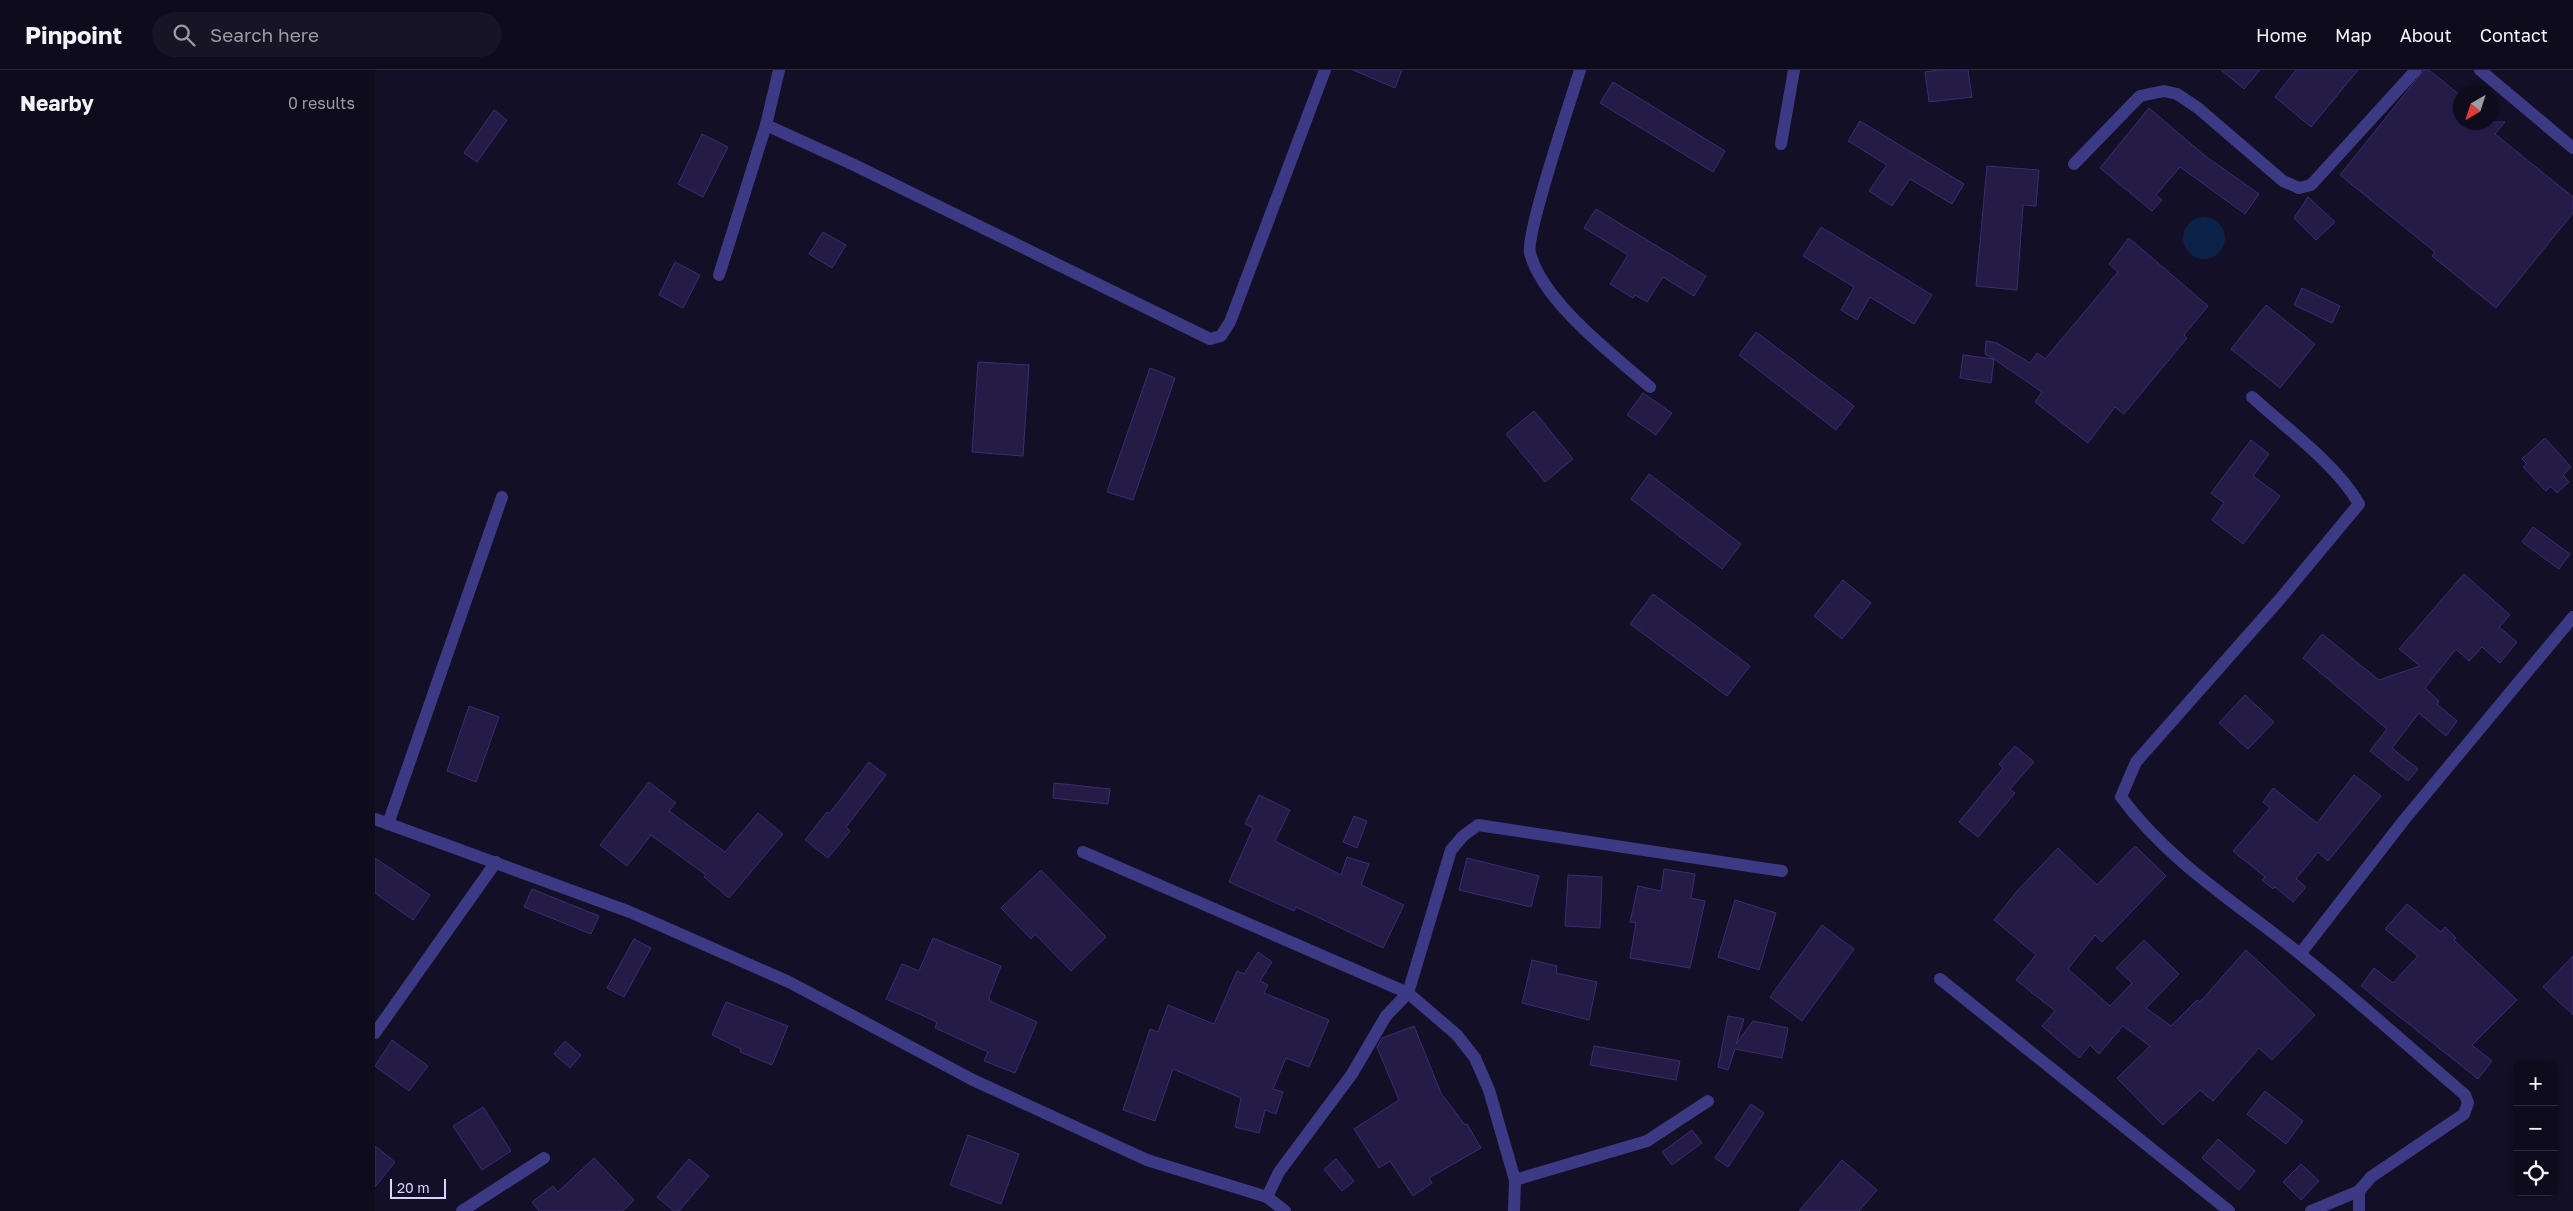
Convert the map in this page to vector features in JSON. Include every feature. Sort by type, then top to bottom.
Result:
[{"type":"street","points":[[719,275],[766,125],[779,70]]},
{"type":"street","points":[[766,125],[852,164],[1210,339],[1221,336],[1230,322],[1325,70]]},
{"type":"street","points":[[1580,70],[1550,168],[1529,250],[1541,276],[1577,322],[1650,387]]},
{"type":"street","points":[[1781,144],[1794,70]]},
{"type":"street","points":[[2075,164],[2140,96],[2164,92],[2177,94],[2198,108],[2283,181],[2299,188],[2311,185],[2416,70]]},
{"type":"street","points":[[2480,70],[2573,148]]},
{"type":"street","points":[[2252,397],[2336,474],[2350,488],[2359,504],[2280,599],[2136,762],[2121,797],[2139,821],[2176,859],[2300,954],[2465,1095],[2468,1103],[2464,1114],[2453,1123],[2371,1177],[2359,1191],[2311,1211]]},
{"type":"street","points":[[388,824],[502,497]]},
{"type":"street","points":[[2300,954],[2404,820],[2573,618]]},
{"type":"street","points":[[375,819],[631,912],[789,982],[973,1080],[1147,1160],[1267,1197],[1285,1211]]},
{"type":"street","points":[[1267,1197],[1279,1172],[1352,1074],[1386,1016],[1408,992],[1451,850],[1463,836],[1479,825],[1782,871]]},
{"type":"street","points":[[1083,852],[1408,992],[1457,1035],[1475,1058],[1489,1090],[1515,1180],[1514,1211]]},
{"type":"street","points":[[375,1033],[496,862]]},
{"type":"street","points":[[1940,979],[2229,1211]]},
{"type":"street","points":[[1515,1180],[1647,1141],[1708,1101]]},
{"type":"street","points":[[462,1211],[544,1158]]},
{"type":"street","points":[[2359,1191],[2359,1211]]},
{"type":"water","points":[[2204,217],[2219,223],[2225,238],[2219,253],[2204,259],[2189,253],[2183,238],[2189,223]]},
{"type":"building","points":[[1353,70],[1402,70],[1395,88]]},
{"type":"building","points":[[1968,70],[1972,97],[1929,102],[1925,72]]},
{"type":"building","points":[[2221,70],[2260,70],[2244,89]]},
{"type":"building","points":[[2296,70],[2358,70],[2311,127],[2275,97]]},
{"type":"building","points":[[2424,70],[2429,70],[2453,90],[2453,130],[2498,130],[2498,122],[2505,122],[2495,134],[2573,197],[2573,213],[2496,308],[2432,256],[2435,252],[2340,175]]},
{"type":"building","points":[[1613,82],[1725,151],[1713,172],[1600,103]]},
{"type":"building","points":[[2149,108],[2204,155],[2259,194],[2245,214],[2180,167],[2156,195],[2162,200],[2152,211],[2100,168]]},
{"type":"building","points":[[494,110],[507,120],[477,162],[464,153]]},
{"type":"building","points":[[1860,121],[1964,184],[1952,204],[1910,179],[1892,206],[1869,191],[1887,165],[1848,141]]},
{"type":"building","points":[[702,134],[728,147],[703,197],[678,184]]},
{"type":"building","points":[[1987,166],[2039,170],[2036,206],[2023,205],[2017,290],[1976,286]]},
{"type":"building","points":[[2308,197],[2335,222],[2316,240],[2294,218]]},
{"type":"building","points":[[1596,209],[1706,276],[1694,296],[1663,277],[1647,302],[1635,295],[1633,298],[1610,284],[1628,255],[1584,228]]},
{"type":"building","points":[[1821,227],[1932,295],[1914,324],[1870,297],[1857,320],[1841,310],[1854,287],[1803,256]]},
{"type":"building","points":[[823,232],[846,245],[832,268],[809,254]]},
{"type":"building","points":[[2129,238],[2208,306],[2184,335],[2187,338],[2124,414],[2115,407],[2088,443],[2035,402],[2042,392],[1985,354],[1986,341],[1997,343],[2030,363],[2037,353],[2045,359],[2118,272],[2109,264]]},
{"type":"building","points":[[675,262],[700,275],[683,308],[659,295]]},
{"type":"building","points":[[2302,288],[2340,306],[2332,323],[2294,305]]},
{"type":"building","points":[[2266,305],[2315,344],[2280,388],[2231,349]]},
{"type":"building","points":[[1756,332],[1854,406],[1836,430],[1739,355]]},
{"type":"building","points":[[1963,355],[1994,359],[1991,383],[1960,378]]},
{"type":"building","points":[[978,362],[1029,365],[1023,456],[972,452]]},
{"type":"building","points":[[1150,368],[1175,378],[1133,500],[1107,492]]},
{"type":"building","points":[[1643,393],[1672,413],[1656,435],[1627,415]]},
{"type":"building","points":[[1534,411],[1573,459],[1545,482],[1506,434]]},
{"type":"building","points":[[2545,438],[2571,467],[2563,475],[2569,482],[2557,493],[2550,486],[2546,491],[2523,467],[2527,464],[2522,459]]},
{"type":"building","points":[[2251,440],[2269,454],[2253,476],[2280,496],[2243,544],[2212,520],[2224,503],[2211,493]]},
{"type":"building","points":[[1649,474],[1741,544],[1722,569],[1631,499]]},
{"type":"building","points":[[2533,527],[2570,554],[2559,569],[2522,542]]},
{"type":"building","points":[[2464,574],[2510,615],[2499,627],[2517,642],[2500,663],[2482,647],[2469,661],[2456,649],[2425,688],[2439,701],[2437,704],[2457,721],[2446,736],[2419,713],[2392,748],[2418,769],[2408,781],[2370,751],[2387,729],[2303,658],[2322,634],[2379,680],[2420,666],[2399,649]]},
{"type":"building","points":[[1843,580],[1871,603],[1842,639],[1814,616]]},
{"type":"building","points":[[1653,594],[1750,666],[1727,696],[1630,624]]},
{"type":"building","points":[[2245,695],[2274,722],[2248,749],[2219,723]]},
{"type":"building","points":[[469,706],[499,717],[476,782],[447,771]]},
{"type":"building","points":[[2015,746],[2034,762],[2010,789],[2015,793],[1978,837],[1959,822],[2003,768],[1999,764]]},
{"type":"building","points":[[869,762],[886,775],[846,827],[850,831],[828,858],[805,840],[827,812],[829,814]]},
{"type":"building","points":[[2354,775],[2381,796],[2328,861],[2318,852],[2296,879],[2306,887],[2293,902],[2275,887],[2273,889],[2262,880],[2265,877],[2233,851],[2270,808],[2263,802],[2273,788],[2317,823]]},
{"type":"building","points":[[649,782],[676,803],[669,811],[725,852],[758,813],[783,834],[729,898],[704,877],[706,875],[651,835],[627,866],[600,845]]},
{"type":"building","points":[[1054,783],[1110,789],[1108,804],[1053,798]]},
{"type":"building","points":[[1259,795],[1290,810],[1275,841],[1341,875],[1347,857],[1369,864],[1361,885],[1404,905],[1383,948],[1296,907],[1294,911],[1229,882],[1253,828],[1245,824]]},
{"type":"building","points":[[1354,816],[1367,821],[1357,848],[1343,842]]},
{"type":"building","points":[[2135,846],[2166,876],[2102,942],[2095,935],[2068,969],[2110,1006],[2132,983],[2116,968],[2144,940],[2179,974],[2146,1008],[2171,1026],[2197,1000],[2200,1002],[2246,950],[2315,1015],[2272,1060],[2259,1048],[2213,1101],[2200,1090],[2163,1125],[2117,1078],[2150,1046],[2123,1026],[2099,1054],[2090,1045],[2079,1058],[2042,1026],[2055,1011],[2016,980],[2036,955],[1994,920],[2018,890],[2058,848],[2097,885]]},
{"type":"building","points":[[375,858],[430,895],[413,920],[375,893]]},
{"type":"building","points":[[1467,858],[1539,876],[1531,907],[1459,890]]},
{"type":"building","points":[[1664,869],[1695,874],[1691,898],[1705,901],[1690,968],[1630,958],[1636,923],[1630,922],[1638,886],[1661,891]]},
{"type":"building","points":[[1041,870],[1106,937],[1071,971],[1035,934],[1031,939],[1001,908]]},
{"type":"building","points":[[1568,875],[1602,877],[1600,928],[1565,926]]},
{"type":"building","points":[[532,889],[599,916],[591,934],[524,907]]},
{"type":"building","points":[[1735,900],[1776,913],[1759,970],[1718,957]]},
{"type":"building","points":[[2407,904],[2441,932],[2445,927],[2456,938],[2454,940],[2517,1000],[2472,1045],[2492,1061],[2478,1079],[2361,986],[2374,968],[2393,983],[2418,956],[2385,929]]},
{"type":"building","points":[[1822,925],[1854,949],[1802,1021],[1770,997]]},
{"type":"building","points":[[933,938],[1001,966],[989,997],[990,1001],[1037,1022],[1015,1073],[984,1061],[988,1052],[935,1028],[937,1022],[886,999],[902,964],[919,971]]},
{"type":"building","points":[[634,939],[651,948],[624,997],[607,988]]},
{"type":"building","points":[[1258,952],[1272,962],[1260,981],[1268,985],[1264,993],[1329,1020],[1309,1067],[1286,1058],[1273,1089],[1283,1092],[1276,1114],[1265,1110],[1259,1133],[1235,1127],[1241,1098],[1173,1069],[1155,1121],[1123,1110],[1150,1029],[1158,1032],[1168,1005],[1214,1024],[1237,971],[1244,974]]},
{"type":"building","points":[[2573,956],[2573,1015],[2543,987]]},
{"type":"building","points":[[1532,960],[1557,966],[1556,973],[1597,982],[1589,1020],[1522,1003]]},
{"type":"building","points":[[726,1002],[788,1026],[772,1065],[740,1052],[741,1049],[712,1035]]},
{"type":"building","points":[[1728,1016],[1744,1019],[1736,1044],[1753,1021],[1788,1028],[1782,1058],[1735,1049],[1728,1070],[1718,1067]]},
{"type":"building","points":[[1414,1026],[1441,1093],[1465,1125],[1467,1124],[1481,1148],[1429,1178],[1432,1183],[1413,1196],[1390,1161],[1379,1168],[1354,1129],[1399,1100],[1377,1047],[1382,1038]]},
{"type":"building","points":[[392,1040],[428,1066],[409,1091],[375,1066]]},
{"type":"building","points":[[565,1041],[581,1055],[570,1068],[554,1054]]},
{"type":"building","points":[[1594,1046],[1680,1061],[1676,1080],[1590,1065]]},
{"type":"building","points":[[2265,1091],[2303,1121],[2286,1144],[2247,1114]]},
{"type":"building","points":[[1751,1104],[1764,1113],[1728,1167],[1715,1158]]},
{"type":"building","points":[[483,1107],[511,1151],[482,1170],[453,1126]]},
{"type":"building","points":[[1692,1130],[1702,1143],[1672,1165],[1662,1152]]},
{"type":"building","points":[[968,1135],[1019,1154],[1001,1204],[950,1185]]},
{"type":"building","points":[[2218,1139],[2255,1171],[2239,1190],[2202,1158]]},
{"type":"building","points":[[375,1146],[395,1162],[375,1187]]},
{"type":"building","points":[[594,1158],[634,1200],[623,1211],[539,1211],[532,1202],[553,1186],[558,1192]]},
{"type":"building","points":[[689,1159],[709,1176],[679,1211],[674,1211],[657,1197]]},
{"type":"building","points":[[1336,1159],[1354,1181],[1342,1191],[1324,1169]]},
{"type":"building","points":[[1842,1160],[1877,1190],[1859,1211],[1799,1211]]},
{"type":"building","points":[[2301,1164],[2319,1181],[2301,1200],[2283,1182]]}]
